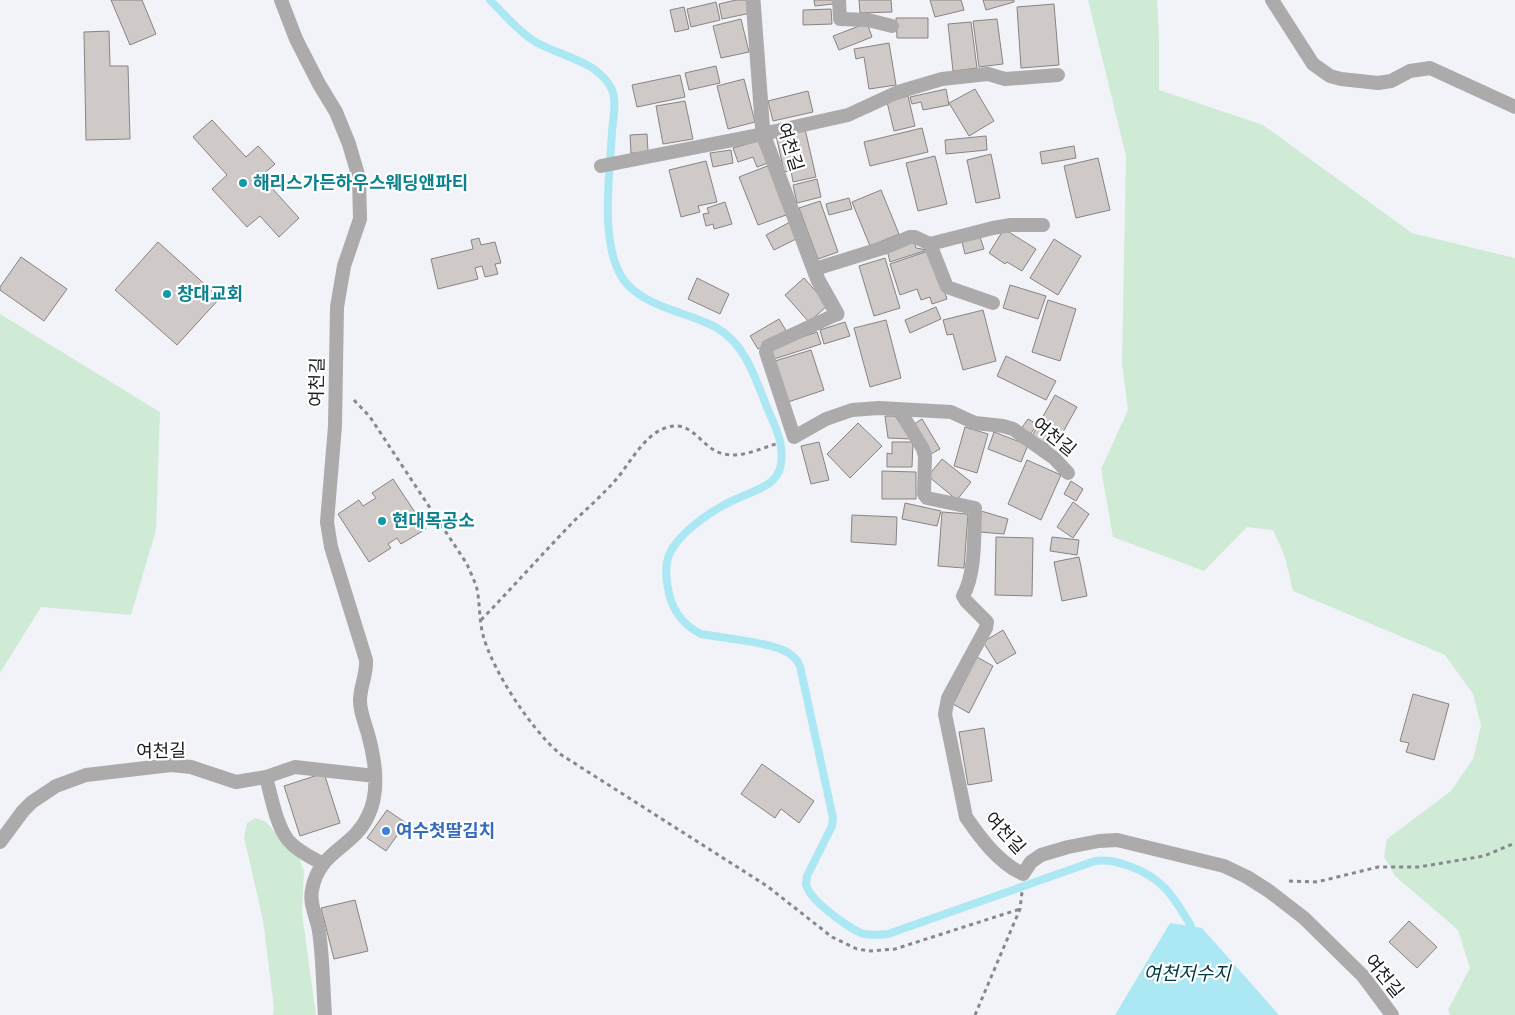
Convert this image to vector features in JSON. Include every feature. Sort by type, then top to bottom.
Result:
[{"type":"street","name":"여천길","points":[[753,0],[763,134],[818,280],[837,314]]},
{"type":"lane","name":"여천길","points":[[281,0],[296,39],[336,112],[349,144],[359,178],[360,219],[344,266],[338,307],[335,426],[327,522],[331,547],[366,660],[366,671],[360,700],[361,714],[368,735],[375,776],[373,801],[365,821],[353,838],[327,858],[315,879],[311,898],[319,930],[325,1015]]},
{"type":"lane","points":[[839,0],[840,19],[868,20],[892,26]]},
{"type":"lane","points":[[1272,0],[1313,64],[1330,76],[1342,80],[1378,83],[1391,80],[1410,71],[1430,68],[1515,107]]},
{"type":"lane","points":[[601,166],[848,115],[898,92],[942,79],[988,74],[1006,79],[1058,75]]},
{"type":"lane","points":[[814,269],[886,247],[910,237],[915,237],[930,244],[993,228],[1011,225],[1044,225]]},
{"type":"lane","points":[[930,244],[948,287],[993,303]]},
{"type":"lane","name":"여천길","points":[[837,314],[768,346],[766,352],[794,437],[826,419],[852,410],[866,408],[951,412],[975,423],[1013,429],[1054,458],[1068,473]]},
{"type":"lane","name":"여천길","points":[[899,409],[923,449],[924,494],[927,498],[975,508],[971,566],[963,596],[987,622],[986,628],[948,698],[945,714],[966,817],[973,826],[1003,862],[1023,874],[1031,862],[1041,854],[1068,847],[1118,840],[1224,866],[1247,877],[1269,891],[1304,918],[1363,976],[1392,1015]]},
{"type":"lane","name":"여천길","points":[[0,842],[23,810],[32,802],[56,786],[86,775],[171,765],[191,767],[236,782],[266,777],[295,768],[375,776]]},
{"type":"lane","points":[[266,777],[281,826],[287,838],[303,853],[323,864]]},
{"type":"path","points":[[336,378],[370,417],[467,564],[477,587],[485,640],[500,674],[526,716],[550,745],[580,768],[767,886],[832,937],[843,943],[870,951],[895,949],[1020,909],[975,1015]]},
{"type":"path","points":[[481,621],[614,482],[654,433],[669,427],[683,426],[722,454],[738,455],[760,449]]},
{"type":"path","points":[[1288,881],[1317,882],[1378,867],[1428,866],[1484,856],[1515,843]]},
{"type":"green space","points":[[1088,0],[1157,0],[1159,90],[1263,125],[1412,233],[1515,258],[1515,1015],[1450,1015],[1448,1010],[1470,968],[1458,930],[1395,876],[1384,857],[1387,839],[1451,791],[1473,759],[1481,726],[1473,694],[1445,655],[1293,591],[1285,557],[1273,530],[1247,527],[1204,571],[1113,537],[1101,469],[1128,410],[1122,364],[1126,156]]},
{"type":"green space","points":[[0,314],[160,412],[156,530],[131,615],[41,607],[0,673]]},
{"type":"green space","points":[[256,818],[266,822],[300,860],[304,872],[302,913],[316,1015],[273,1015],[274,1008],[263,920],[244,837],[247,823]]},
{"type":"water","name":"여천저수지","points":[[1170,923],[1202,928],[1279,1015],[1115,1015]]},
{"type":"building","points":[[111,0],[142,0],[156,34],[130,45]]},
{"type":"building","points":[[736,0],[748,0],[751,13],[722,19],[719,4]]},
{"type":"building","points":[[814,0],[833,0],[833,4],[815,6]]},
{"type":"building","points":[[859,0],[891,0],[892,12],[860,13]]},
{"type":"building","points":[[930,0],[961,0],[964,10],[935,17]]},
{"type":"building","points":[[983,0],[1014,0],[1014,2],[986,10]]},
{"type":"building","points":[[716,2],[720,20],[691,27],[687,9]]},
{"type":"building","points":[[1054,4],[1059,65],[1021,68],[1017,7]]},
{"type":"building","points":[[684,7],[689,29],[675,32],[670,10]]},
{"type":"building","points":[[831,9],[832,24],[803,25],[803,10]]},
{"type":"building","points":[[896,18],[928,18],[928,38],[897,38]]},
{"type":"building","points":[[741,19],[749,52],[721,58],[713,26]]},
{"type":"building","points":[[997,19],[1003,64],[979,67],[973,21]]},
{"type":"building","points":[[971,22],[977,68],[953,71],[948,24]]},
{"type":"building","points":[[867,23],[872,37],[839,50],[833,36]]},
{"type":"building","points":[[109,31],[110,66],[128,66],[130,139],[86,140],[84,32]]},
{"type":"building","points":[[889,43],[896,85],[869,89],[864,57],[856,59],[854,49]]},
{"type":"building","points":[[716,66],[720,83],[689,90],[685,73]]},
{"type":"building","points":[[680,75],[685,97],[637,107],[632,85]]},
{"type":"building","points":[[744,79],[755,122],[728,129],[717,86]]},
{"type":"building","points":[[946,89],[949,105],[923,110],[921,102],[912,104],[910,97]]},
{"type":"building","points":[[975,89],[994,121],[969,136],[949,103]]},
{"type":"building","points":[[808,91],[813,112],[773,121],[768,101]]},
{"type":"building","points":[[908,96],[915,126],[894,131],[887,102]]},
{"type":"building","points":[[685,101],[693,139],[663,144],[656,106]]},
{"type":"building","name":"해리스가든하우스웨딩앤파티","points":[[212,120],[246,157],[258,146],[275,164],[261,176],[299,218],[279,237],[260,216],[247,227],[212,189],[227,175],[193,137]]},
{"type":"building","points":[[922,128],[928,152],[870,166],[864,142]]},
{"type":"building","points":[[805,129],[816,177],[793,182],[791,171],[784,172],[776,135]]},
{"type":"building","points":[[647,134],[648,152],[631,153],[630,135]]},
{"type":"building","points":[[986,136],[987,150],[946,154],[945,140]]},
{"type":"building","points":[[761,140],[768,163],[757,167],[753,157],[738,162],[733,148]]},
{"type":"building","points":[[1074,146],[1076,158],[1042,164],[1040,152]]},
{"type":"building","points":[[731,150],[733,163],[713,167],[710,153]]},
{"type":"building","points":[[991,154],[1000,198],[976,203],[967,160]]},
{"type":"building","points":[[935,156],[947,204],[918,211],[906,163]]},
{"type":"building","points":[[1098,158],[1110,210],[1076,218],[1064,166]]},
{"type":"building","points":[[706,161],[717,202],[698,206],[700,212],[681,217],[669,170]]},
{"type":"building","points":[[770,165],[789,214],[758,225],[739,177]]},
{"type":"building","points":[[817,179],[821,197],[797,203],[793,185]]},
{"type":"building","points":[[881,190],[899,234],[870,246],[852,202]]},
{"type":"building","points":[[849,198],[852,209],[829,215],[826,204]]},
{"type":"building","points":[[820,201],[838,252],[818,259],[799,208]]},
{"type":"building","points":[[725,202],[732,224],[714,229],[713,224],[706,226],[703,214],[709,213],[707,208]]},
{"type":"building","points":[[790,222],[798,238],[774,250],[766,235]]},
{"type":"building","points":[[1004,229],[1036,249],[1022,271],[1007,262],[1005,264],[989,253]]},
{"type":"building","points":[[980,237],[984,249],[965,254],[962,242]]},
{"type":"building","points":[[479,238],[481,245],[495,242],[501,263],[495,264],[498,274],[485,277],[482,266],[475,268],[478,279],[438,289],[431,259],[473,249],[471,240]]},
{"type":"building","points":[[1054,239],[1081,256],[1058,295],[1030,278]]},
{"type":"building","name":"창대교회","points":[[158,242],[220,298],[177,345],[115,290]]},
{"type":"building","points":[[914,242],[916,248],[927,250],[890,262],[887,250]]},
{"type":"building","points":[[931,250],[947,299],[932,304],[930,297],[921,300],[917,289],[900,295],[890,264]]},
{"type":"building","points":[[21,257],[67,289],[44,321],[0,290],[0,287]]},
{"type":"building","points":[[885,258],[900,308],[874,316],[859,266]]},
{"type":"building","points":[[697,278],[729,294],[720,314],[688,299]]},
{"type":"building","points":[[804,278],[828,305],[809,322],[785,295]]},
{"type":"building","points":[[1010,285],[1046,296],[1038,319],[1003,308]]},
{"type":"building","points":[[1048,300],[1076,309],[1060,361],[1032,352]]},
{"type":"building","points":[[936,307],[941,319],[910,333],[905,320]]},
{"type":"building","points":[[983,310],[996,361],[963,370],[953,334],[947,335],[943,320]]},
{"type":"building","points":[[779,319],[787,332],[758,349],[750,336]]},
{"type":"building","points":[[886,320],[901,378],[870,387],[854,328]]},
{"type":"building","points":[[845,322],[850,336],[824,344],[820,330]]},
{"type":"building","points":[[817,332],[821,344],[774,359],[770,348]]},
{"type":"building","points":[[811,350],[824,390],[788,402],[775,361]]},
{"type":"building","points":[[1006,356],[1056,381],[1046,400],[997,376]]},
{"type":"building","points":[[1055,395],[1077,407],[1054,448],[1032,436]]},
{"type":"building","points":[[885,416],[895,416],[911,439],[888,438]]},
{"type":"building","points":[[922,419],[940,449],[929,455],[911,426]]},
{"type":"building","points":[[1028,419],[1037,424],[1030,435],[1021,429]]},
{"type":"building","points":[[858,423],[882,446],[850,478],[827,454]]},
{"type":"building","points":[[965,427],[988,434],[977,473],[954,466]]},
{"type":"building","points":[[994,432],[1028,445],[1021,462],[988,449]]},
{"type":"building","points":[[819,442],[829,480],[811,484],[801,446]]},
{"type":"building","points":[[892,442],[913,442],[912,467],[887,467],[887,453],[892,454]]},
{"type":"building","points":[[942,459],[971,482],[957,500],[928,476]]},
{"type":"building","points":[[1027,460],[1061,475],[1041,520],[1008,504]]},
{"type":"building","points":[[882,471],[916,472],[916,499],[882,499]]},
{"type":"building","name":"현대목공소","points":[[393,479],[426,529],[401,544],[397,538],[388,544],[391,548],[369,562],[338,514],[359,500],[363,506],[376,498],[372,493]]},
{"type":"building","points":[[1071,481],[1083,489],[1076,501],[1064,494]]},
{"type":"building","points":[[1073,502],[1089,514],[1073,538],[1057,527]]},
{"type":"building","points":[[905,503],[941,511],[937,526],[902,519]]},
{"type":"building","points":[[981,511],[1008,519],[1004,534],[979,532]]},
{"type":"building","points":[[942,512],[968,514],[964,568],[938,566]]},
{"type":"building","points":[[852,515],[897,517],[896,545],[851,542]]},
{"type":"building","points":[[996,537],[1033,538],[1032,596],[995,595]]},
{"type":"building","points":[[1052,537],[1079,540],[1077,555],[1050,551]]},
{"type":"building","points":[[1079,557],[1087,596],[1062,601],[1054,562]]},
{"type":"building","points":[[1003,630],[1016,653],[997,664],[983,642]]},
{"type":"building","points":[[977,657],[993,666],[969,713],[953,704]]},
{"type":"building","points":[[1413,694],[1449,704],[1434,760],[1406,752],[1409,743],[1400,741]]},
{"type":"building","points":[[984,728],[992,781],[968,785],[959,732]]},
{"type":"building","points":[[762,764],[814,801],[799,823],[781,809],[775,818],[741,794]]},
{"type":"building","points":[[324,773],[340,823],[300,836],[284,786]]},
{"type":"building","points":[[387,810],[406,823],[386,851],[367,838]]},
{"type":"building","points":[[355,900],[368,951],[334,959],[321,908]]},
{"type":"building","points":[[1409,921],[1437,947],[1417,968],[1389,942]]},
{"type":"waterway","points":[[490,0],[528,37],[585,64],[603,77],[610,86],[614,97],[614,108],[608,227],[611,247],[623,279],[631,288],[654,303],[706,322],[727,335],[748,362],[777,432],[782,457],[776,477],[764,487],[715,510],[686,532],[672,549],[666,566],[666,577],[672,603],[679,616],[701,634],[758,643],[787,652],[798,661],[833,818],[832,826],[807,876],[806,884],[814,897],[838,919],[861,933],[871,935],[888,934],[1100,860],[1116,862],[1151,876],[1173,897],[1191,926]]},
{"type":"place","name":"해리스가든하우스웨딩앤파티","points":[[243,183]]},
{"type":"place","name":"창대교회","points":[[167,294]]},
{"type":"place","name":"현대목공소","points":[[382,521]]},
{"type":"place","name":"여수첫딸김치","points":[[386,831]]}]
